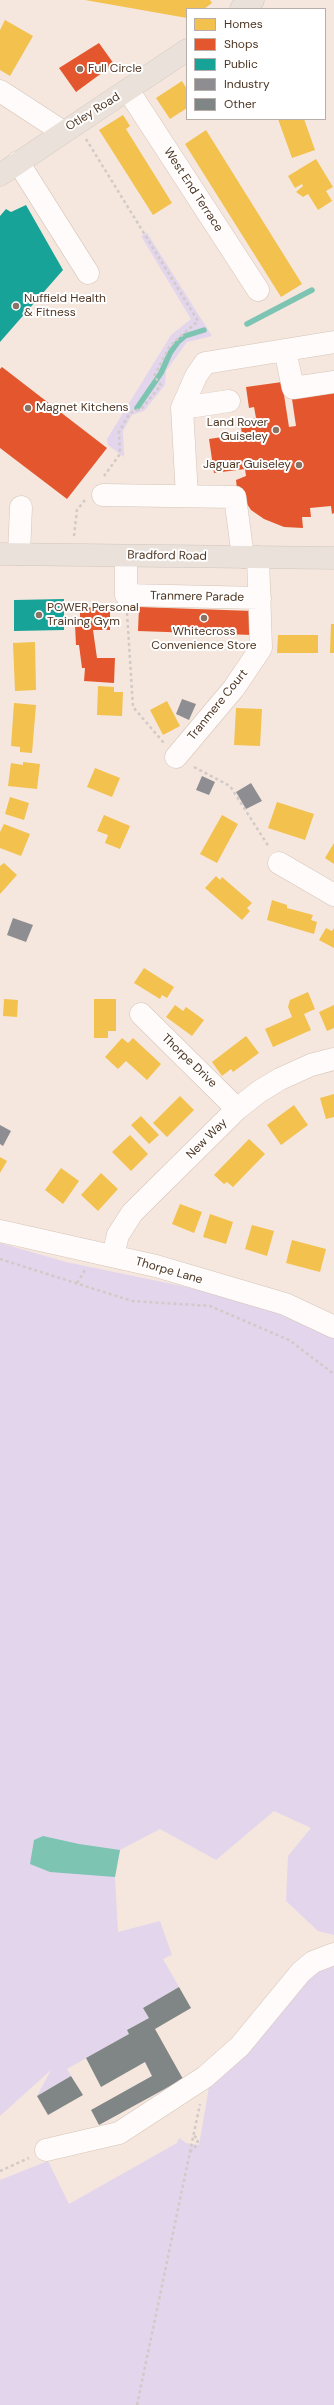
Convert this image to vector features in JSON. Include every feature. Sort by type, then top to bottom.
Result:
[{"type":"main road","points":[[243,8],[253,0]]},
{"type":"main road","name":"Otley Road","points":[[0,175],[186,51]]},
{"type":"main road","name":"Bradford Road","points":[[10,554],[334,558]]},
{"type":"street","name":"West End Terrace","points":[[128,90],[258,290]]},
{"type":"street","points":[[0,91],[70,128]]},
{"type":"street","points":[[18,162],[88,273]]},
{"type":"street","points":[[102,495],[187,496],[182,408],[196,376],[205,363],[334,342]]},
{"type":"street","points":[[285,350],[293,388],[334,382]]},
{"type":"street","points":[[182,408],[229,401]]},
{"type":"street","name":"Tranmere Court","points":[[176,756],[234,688],[261,648],[260,598],[235,497],[187,496]]},
{"type":"street","points":[[10,554],[20,507]]},
{"type":"street","name":"Tranmere Parade","points":[[126,556],[126,595],[260,598]]},
{"type":"street","points":[[279,862],[334,895]]},
{"type":"street","name":"Thorpe Drive","points":[[140,1014],[237,1108]]},
{"type":"street","name":"New Way","points":[[113,1255],[118,1235],[132,1213],[237,1108],[260,1091],[280,1079],[311,1065],[334,1059]]},
{"type":"street","name":"Thorpe Lane","points":[[0,1231],[113,1255],[285,1304],[334,1327]]},
{"type":"street","points":[[46,2150],[119,2133],[205,2077],[240,2046],[301,1972],[313,1962],[334,1954]]},
{"type":"path","points":[[70,128],[198,321],[170,346],[154,376],[161,385],[142,408],[130,413],[119,432],[120,454]]},
{"type":"path","points":[[0,1260],[132,1301],[210,1306],[289,1340],[334,1374]]},
{"type":"path","points":[[137,2405],[205,2077]]},
{"type":"path","points":[[189,2153],[197,2145],[198,2139],[193,2135]]},
{"type":"path","points":[[0,2171],[46,2150]]},
{"type":"shaded area","points":[[147,233],[212,336],[187,342],[166,371],[165,385],[144,411],[132,415],[123,431],[124,457],[108,445],[107,439],[171,335],[191,319],[141,236]]},
{"type":"shaded area","points":[[0,1243],[66,1262],[273,1305],[334,1334],[334,1935],[318,1931],[286,1901],[288,1856],[311,1828],[274,1811],[216,1860],[160,1829],[120,1850],[115,1877],[118,1932],[160,1921],[172,1955],[163,1959],[179,1987],[143,2008],[149,2018],[127,2030],[129,2034],[67,2069],[71,2076],[37,2096],[51,2070],[0,2116]]},
{"type":"shaded area","points":[[334,1963],[334,2405],[0,2405],[0,2180],[48,2161],[69,2204],[177,2143],[179,2138],[186,2143],[199,2145],[209,2087],[305,1977]]},
{"type":"water","points":[[43,1836],[79,1844],[120,1850],[115,1877],[50,1872],[30,1864],[34,1840]]},
{"type":"building: Homes","points":[[85,0],[210,0],[212,3],[205,8],[186,8],[186,18]]},
{"type":"building: Homes","points":[[5,20],[33,36],[10,76],[0,70],[0,30]]},
{"type":"building: Homes","points":[[182,81],[186,87],[186,109],[170,119],[156,98]]},
{"type":"building: Homes","points":[[123,115],[130,126],[126,129],[172,203],[153,215],[99,130]]},
{"type":"building: Homes","points":[[278,120],[304,120],[315,150],[292,158]]},
{"type":"building: Homes","points":[[206,130],[302,284],[281,297],[185,144]]},
{"type":"building: Homes","points":[[316,159],[333,187],[326,191],[332,201],[318,210],[308,194],[303,197],[296,192],[303,186],[302,184],[295,188],[288,176]]},
{"type":"building: Homes","points":[[331,624],[334,624],[334,653],[330,653]]},
{"type":"building: Homes","points":[[278,635],[318,635],[318,653],[277,653]]},
{"type":"building: Homes","points":[[35,642],[36,690],[15,691],[13,643]]},
{"type":"building: Homes","points":[[98,686],[114,687],[114,692],[123,692],[122,716],[97,715]]},
{"type":"building: Homes","points":[[167,701],[180,726],[163,735],[150,710]]},
{"type":"building: Homes","points":[[14,703],[36,705],[32,753],[20,752],[20,747],[11,746]]},
{"type":"building: Homes","points":[[236,708],[262,709],[260,746],[234,745]]},
{"type":"building: Homes","points":[[23,762],[40,764],[37,789],[8,786],[11,763],[23,765]]},
{"type":"building: Homes","points":[[95,768],[120,778],[112,797],[87,787]]},
{"type":"building: Homes","points":[[10,797],[29,803],[24,820],[5,814]]},
{"type":"building: Homes","points":[[277,802],[314,814],[305,840],[268,828]]},
{"type":"building: Homes","points":[[104,815],[130,826],[120,849],[105,843],[108,835],[97,831]]},
{"type":"building: Homes","points":[[222,815],[238,824],[217,863],[200,854]]},
{"type":"building: Homes","points":[[4,824],[30,834],[21,856],[0,848],[0,832]]},
{"type":"building: Homes","points":[[334,843],[334,864],[325,858]]},
{"type":"building: Homes","points":[[4,863],[17,875],[0,894],[0,866]]},
{"type":"building: Homes","points":[[216,876],[220,880],[222,877],[252,903],[247,908],[250,911],[242,920],[205,888]]},
{"type":"building: Homes","points":[[272,900],[287,905],[287,908],[313,915],[311,920],[317,922],[314,934],[267,920]]},
{"type":"building: Homes","points":[[326,928],[332,931],[334,928],[334,948],[319,940]]},
{"type":"building: Homes","points":[[144,968],[174,987],[167,998],[162,995],[160,999],[134,983]]},
{"type":"building: Homes","points":[[308,992],[315,1009],[304,1014],[311,1030],[273,1047],[265,1029],[292,1017],[288,1007],[290,1000]]},
{"type":"building: Homes","points":[[4,999],[18,1000],[17,1017],[3,1016]]},
{"type":"building: Homes","points":[[94,999],[116,999],[116,1031],[108,1031],[108,1038],[94,1038]]},
{"type":"building: Homes","points":[[175,1005],[183,1011],[186,1007],[204,1020],[192,1036],[166,1017]]},
{"type":"building: Homes","points":[[334,1005],[334,1028],[327,1031],[319,1012]]},
{"type":"building: Homes","points":[[246,1036],[259,1053],[233,1072],[231,1069],[222,1076],[212,1062]]},
{"type":"building: Homes","points":[[122,1038],[128,1043],[133,1038],[161,1064],[147,1080],[126,1061],[118,1069],[105,1057]]},
{"type":"building: Homes","points":[[334,1094],[334,1117],[326,1119],[320,1098]]},
{"type":"building: Homes","points":[[180,1096],[194,1110],[167,1137],[153,1123]]},
{"type":"building: Homes","points":[[294,1105],[308,1125],[281,1145],[267,1125]]},
{"type":"building: Homes","points":[[141,1116],[159,1135],[149,1144],[131,1125]]},
{"type":"building: Homes","points":[[130,1135],[148,1154],[131,1171],[112,1152]]},
{"type":"building: Homes","points":[[249,1139],[265,1154],[233,1187],[227,1182],[224,1184],[214,1175]]},
{"type":"building: Homes","points":[[0,1157],[7,1161],[0,1173]]},
{"type":"building: Homes","points":[[61,1168],[79,1181],[63,1204],[45,1190]]},
{"type":"building: Homes","points":[[101,1173],[118,1189],[98,1211],[81,1195]]},
{"type":"building: Homes","points":[[180,1204],[202,1212],[194,1233],[172,1224]]},
{"type":"building: Homes","points":[[210,1214],[233,1222],[226,1244],[203,1237]]},
{"type":"building: Homes","points":[[252,1225],[274,1231],[267,1256],[245,1249]]},
{"type":"building: Homes","points":[[292,1240],[326,1249],[320,1272],[286,1263]]},
{"type":"building: Shops","points":[[99,43],[114,64],[76,92],[59,68]]},
{"type":"building: Shops","name":"Magnet Kitchens","points":[[2,367],[107,448],[67,499],[0,448],[0,369]]},
{"type":"building: Shops","points":[[282,382],[289,427],[296,426],[292,399],[334,393],[334,513],[332,514],[331,506],[310,508],[311,517],[302,517],[303,528],[284,527],[264,519],[251,510],[237,489],[236,480],[246,476],[245,469],[214,473],[209,439],[242,434],[240,421],[256,418],[254,407],[249,408],[246,387]]},
{"type":"building: Shops","points":[[80,607],[110,608],[110,630],[93,630],[97,658],[115,658],[114,683],[84,681],[85,668],[82,668],[79,645],[76,645],[75,625],[80,626]]},
{"type":"building: Shops","points":[[139,607],[253,611],[252,635],[138,631]]},
{"type":"building: Public","name":"Nuffield Health & Fitness","points":[[26,205],[63,270],[0,342],[0,216],[6,209],[11,212]]},
{"type":"building: Public","name":"POWER Personal Training Gym","points":[[64,599],[64,630],[14,631],[14,600]]},
{"type":"building: Industry","points":[[182,699],[196,704],[189,720],[176,714]]},
{"type":"building: Industry","points":[[202,776],[215,782],[209,795],[196,790]]},
{"type":"building: Industry","points":[[251,783],[262,801],[246,809],[236,792]]},
{"type":"building: Industry","points":[[13,918],[33,925],[26,942],[7,935]]},
{"type":"building: Industry","points":[[0,1125],[11,1131],[3,1146],[0,1144]]},
{"type":"building: Other","points":[[179,1987],[191,2008],[155,2029],[183,2079],[99,2125],[91,2110],[152,2076],[145,2062],[101,2087],[86,2058],[129,2034],[127,2030],[149,2018],[143,2008]]},
{"type":"building: Other","points":[[71,2076],[83,2095],[48,2115],[37,2096]]},
{"type":"waterway","points":[[247,324],[312,290]]},
{"type":"waterway","points":[[137,408],[161,373],[170,353],[178,342],[185,336],[204,330]]},
{"type":"place","name":"Full Circle","points":[[80,69]]},
{"type":"place","name":"Nuffield Health & Fitness","points":[[16,306]]},
{"type":"place","name":"Magnet Kitchens","points":[[28,408]]},
{"type":"place","name":"Land Rover Guiseley","points":[[276,430]]},
{"type":"place","name":"Jaguar Guiseley","points":[[299,465]]},
{"type":"place","name":"POWER Personal Training Gym","points":[[39,615]]},
{"type":"place","name":"Whitecross Convenience Store","points":[[204,618]]}]
